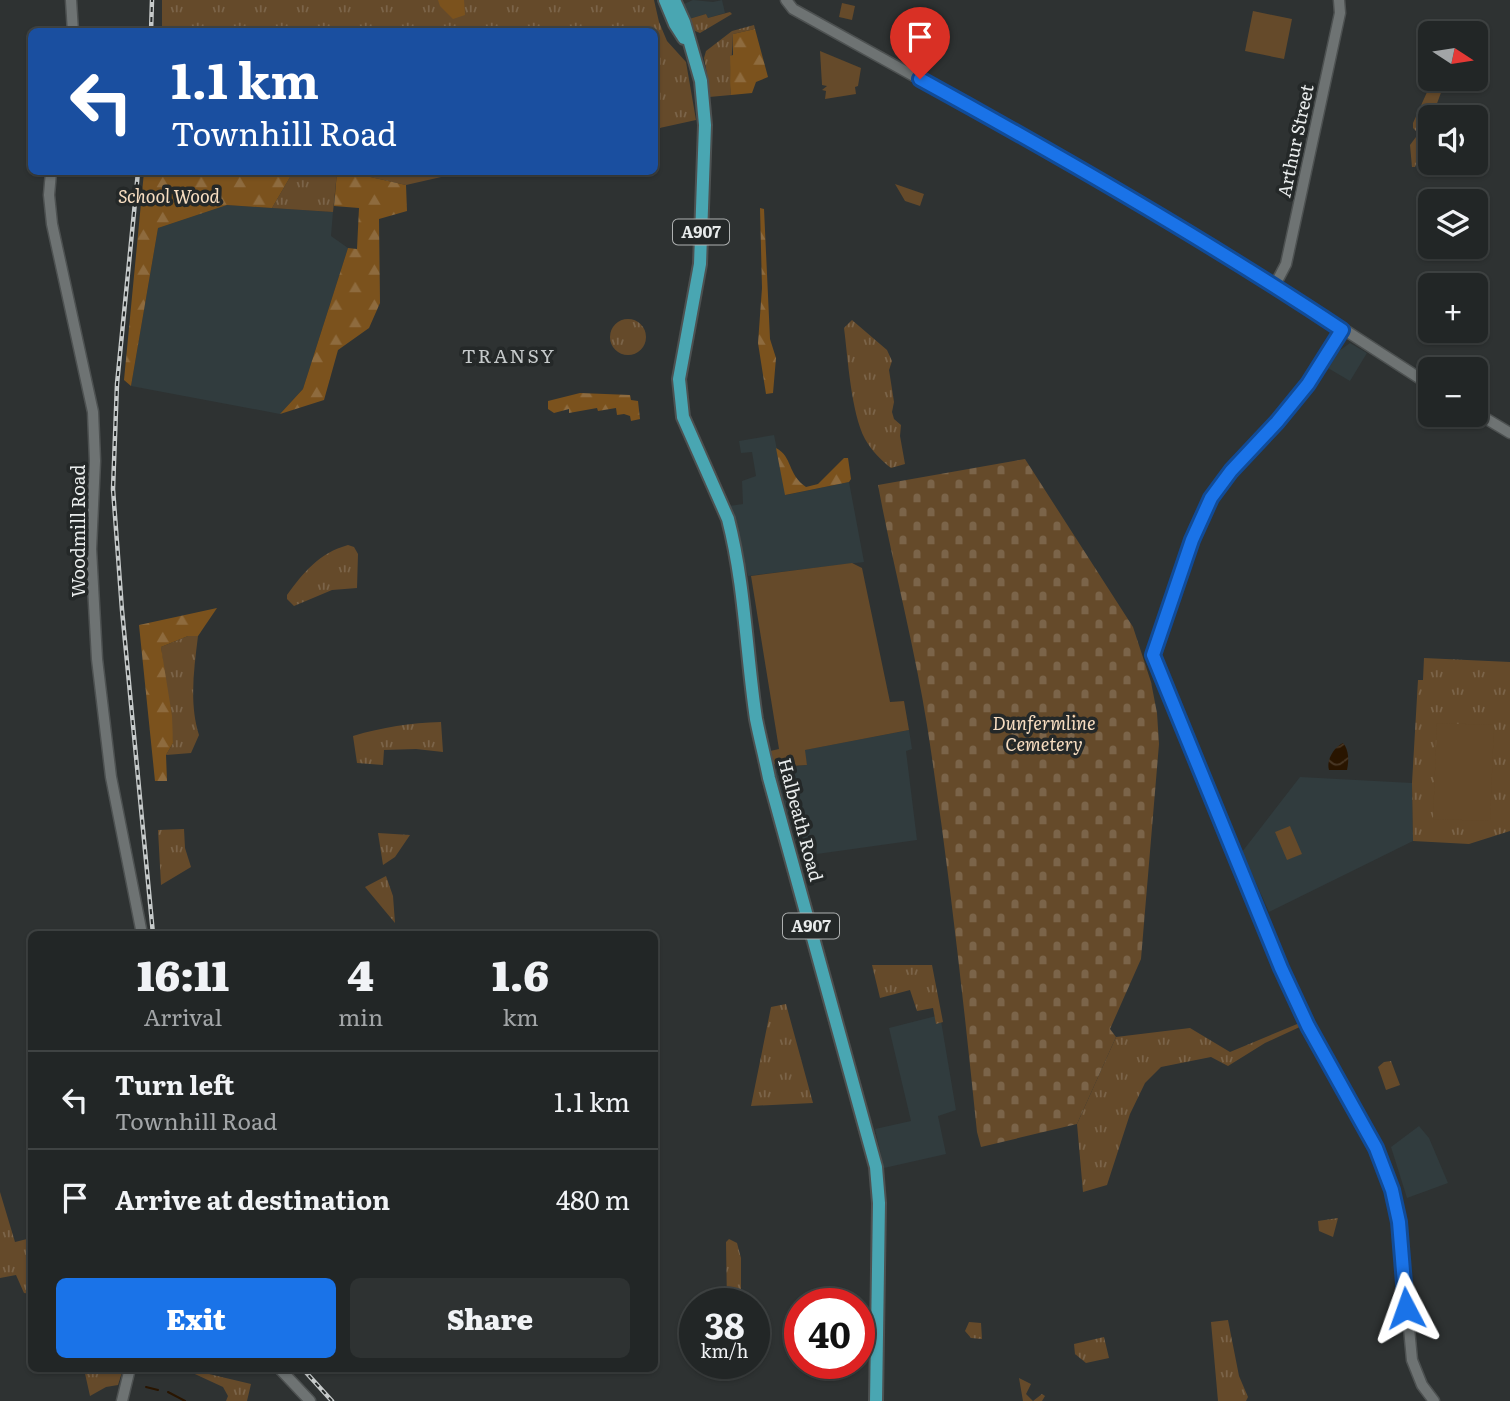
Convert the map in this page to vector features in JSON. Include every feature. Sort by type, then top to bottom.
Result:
[{"type":"main road","name":"A907","points":[[665,0],[675,24],[690,47]]},
{"type":"main road","name":"A907","points":[[674,0],[684,22],[690,47]]},
{"type":"main road","name":"Halbeath Road","points":[[690,47],[701,80],[705,125],[701,244],[679,394],[683,417],[728,519],[734,541],[756,719],[769,778],[816,940],[876,1167],[879,1203],[876,1401]]},
{"type":"street","points":[[71,0],[73,28]]},
{"type":"street","points":[[786,0],[793,9],[1116,188],[1275,285],[1418,378]]},
{"type":"street","name":"Arthur Street","points":[[1275,285],[1286,264],[1340,13],[1339,0]]},
{"type":"street","name":"Woodmill Road","points":[[51,175],[49,195],[52,224],[93,412],[95,461],[91,549],[97,659],[111,777],[141,931]]},
{"type":"street","points":[[1342,330],[1308,384],[1231,471],[1211,498],[1192,540],[1153,655],[1281,968],[1308,1026],[1376,1148],[1392,1190],[1399,1222],[1412,1360],[1422,1385],[1434,1401]]},
{"type":"street","points":[[1488,420],[1510,433]]},
{"type":"street","points":[[122,1401],[129,1372]]},
{"type":"street","points":[[283,1372],[310,1401]]},
{"type":"shaded area","points":[[693,0],[722,0],[725,13],[708,18],[706,14],[689,19],[684,4]]},
{"type":"shaded area","points":[[227,205],[333,212],[331,236],[348,248],[303,389],[280,414],[131,386],[158,228]]},
{"type":"shaded area","points":[[1350,343],[1367,353],[1350,381],[1328,368],[1339,351]]},
{"type":"shaded area","points":[[774,435],[786,495],[849,482],[864,562],[748,576],[729,506],[743,504],[742,481],[756,476],[752,452],[741,453],[739,441]]},
{"type":"shaded area","points":[[909,730],[912,749],[906,751],[917,840],[817,854],[816,840],[796,842],[773,769],[807,765],[804,750]]},
{"type":"shaded area","points":[[1300,777],[1412,783],[1413,841],[1269,912],[1242,852]]},
{"type":"shaded area","points":[[940,1015],[956,1110],[938,1116],[946,1154],[884,1168],[875,1129],[911,1121],[889,1028]]},
{"type":"shaded area","points":[[1419,1126],[1429,1138],[1448,1183],[1407,1198],[1391,1147]]},
{"type":"green space","points":[[162,0],[654,0],[667,41],[686,62],[696,120],[658,128],[658,28],[162,28]]},
{"type":"green space","points":[[438,0],[464,0],[465,15],[453,19],[440,6]]},
{"type":"green space","points":[[842,3],[855,6],[852,20],[839,17]]},
{"type":"green space","points":[[1253,11],[1292,19],[1284,59],[1245,51]]},
{"type":"green space","points":[[730,12],[732,14],[700,33],[695,31],[689,19],[706,14],[708,18]]},
{"type":"green space","points":[[754,25],[755,29],[733,34],[731,95],[709,97],[704,58],[706,51],[732,31]]},
{"type":"green space","points":[[755,29],[768,77],[756,82],[752,93],[731,95],[730,56],[733,55],[733,34]]},
{"type":"green space","points":[[820,51],[861,68],[858,86],[855,87],[856,94],[825,99],[826,91],[822,90],[827,86],[822,85]]},
{"type":"green space","points":[[1428,91],[1442,91],[1436,105],[1421,105]]},
{"type":"green space","points":[[1418,112],[1418,131],[1413,128]]},
{"type":"green space","points":[[1418,137],[1418,158],[1415,167],[1412,167],[1410,145]]},
{"type":"green space","name":"School Wood","points":[[144,175],[291,175],[272,208],[227,205],[158,228],[131,386],[124,380]]},
{"type":"green space","points":[[291,175],[337,175],[333,212],[272,208]]},
{"type":"green space","points":[[337,175],[361,175],[406,185],[407,211],[379,219],[380,303],[369,328],[338,350],[324,400],[280,414],[303,389],[348,248],[357,249],[359,208],[334,206]]},
{"type":"green space","points":[[361,175],[450,175],[406,185]]},
{"type":"green space","points":[[895,184],[924,194],[920,206],[905,201]]},
{"type":"green space","points":[[760,208],[764,209],[770,339],[776,358],[773,393],[766,394],[758,343],[762,288]]},
{"type":"green space","points":[[628,319],[641,324],[646,337],[641,350],[628,355],[615,350],[610,337],[615,324]]},
{"type":"green space","points":[[852,320],[887,350],[892,361],[889,370],[894,402],[892,412],[894,419],[901,425],[900,436],[905,464],[891,468],[870,447],[860,428],[844,328]]},
{"type":"green space","points":[[580,393],[630,395],[631,400],[638,401],[640,419],[631,421],[630,416],[617,415],[616,408],[569,413],[569,409],[554,413],[548,409],[548,401]]},
{"type":"green space","points":[[776,448],[785,456],[796,477],[806,487],[818,484],[844,458],[848,458],[851,479],[849,482],[785,495]]},
{"type":"green space","name":"Dunfermline Cemetery","points":[[1025,459],[1133,627],[1151,682],[1159,744],[1141,959],[1110,1029],[1116,1037],[1077,1124],[981,1147],[927,725],[878,485]]},
{"type":"green space","points":[[348,545],[354,547],[358,554],[357,588],[332,590],[294,606],[287,599],[287,595],[313,564]]},
{"type":"green space","points":[[852,563],[862,568],[890,702],[904,701],[909,730],[805,750],[807,765],[777,767],[770,751],[779,749],[751,576]]},
{"type":"green space","points":[[217,608],[198,636],[188,636],[161,647],[172,716],[173,743],[166,755],[167,781],[155,781],[139,625]]},
{"type":"green space","points":[[188,636],[198,636],[193,698],[199,735],[191,753],[166,755],[173,743],[161,647]]},
{"type":"green space","points":[[1424,658],[1510,662],[1510,831],[1469,844],[1413,841],[1412,783],[1418,680],[1423,680]]},
{"type":"green space","points":[[441,722],[443,752],[384,750],[383,765],[357,763],[353,736],[397,726]]},
{"type":"green space","points":[[1437,723],[1494,725],[1490,821],[1433,819]]},
{"type":"green space","points":[[1290,826],[1302,854],[1287,860],[1275,832]]},
{"type":"green space","points":[[184,829],[185,848],[191,867],[161,885],[158,830]]},
{"type":"green space","points":[[378,833],[410,835],[395,857],[383,865]]},
{"type":"green space","points":[[386,876],[393,896],[395,923],[365,887]]},
{"type":"green space","points":[[872,965],[932,965],[943,1022],[936,1024],[933,1008],[917,1011],[910,990],[880,998]]},
{"type":"green space","points":[[786,1004],[813,1103],[751,1106],[771,1007]]},
{"type":"green space","points":[[1302,1022],[1304,1025],[1265,1043],[1228,1066],[1211,1057],[1161,1067],[1145,1083],[1130,1114],[1107,1185],[1083,1192],[1077,1124],[1116,1037],[1190,1028],[1230,1052]]},
{"type":"green space","points":[[1391,1061],[1400,1085],[1386,1090],[1378,1067]]},
{"type":"green space","points":[[0,1192],[15,1242],[28,1239],[28,1294],[24,1293],[16,1275],[0,1278]]},
{"type":"green space","points":[[1338,1218],[1333,1237],[1319,1231],[1318,1221]]},
{"type":"green space","points":[[729,1239],[737,1243],[741,1258],[741,1288],[727,1288],[726,1242]]},
{"type":"green space","points":[[1228,1320],[1239,1376],[1248,1397],[1246,1401],[1218,1401],[1211,1322]]},
{"type":"green space","points":[[969,1322],[981,1323],[982,1339],[971,1338],[965,1331]]},
{"type":"green space","points":[[1104,1337],[1109,1358],[1086,1363],[1075,1354],[1074,1344]]},
{"type":"green space","points":[[85,1372],[122,1372],[118,1385],[106,1387],[90,1396]]},
{"type":"green space","points":[[190,1372],[209,1372],[251,1384],[247,1401],[226,1401],[228,1396],[223,1387]]},
{"type":"green space","points":[[1019,1378],[1031,1384],[1026,1394],[1033,1401],[1023,1401]]},
{"type":"green space","points":[[1042,1394],[1045,1396],[1042,1401],[1033,1401]]},
{"type":"water","points":[[1343,743],[1348,756],[1347,770],[1329,770],[1332,754]]},
{"type":"waterway","points":[[146,1387],[158,1390]]},
{"type":"waterway","points":[[168,1392],[185,1401]]},
{"type":"railway","points":[[151,28],[152,0]]},
{"type":"railway","points":[[138,175],[117,384],[113,489],[153,931]]},
{"type":"railway","points":[[306,1372],[332,1401]]},
{"type":"district","name":"TRANSY","points":[[509,356]]},
{"type":"route","points":[[920,79],[1116,188],[1275,285],[1342,330],[1308,384],[1231,471],[1211,498],[1192,540],[1153,655],[1281,968],[1308,1026],[1376,1148],[1392,1190],[1399,1222],[1406,1308]]}]
